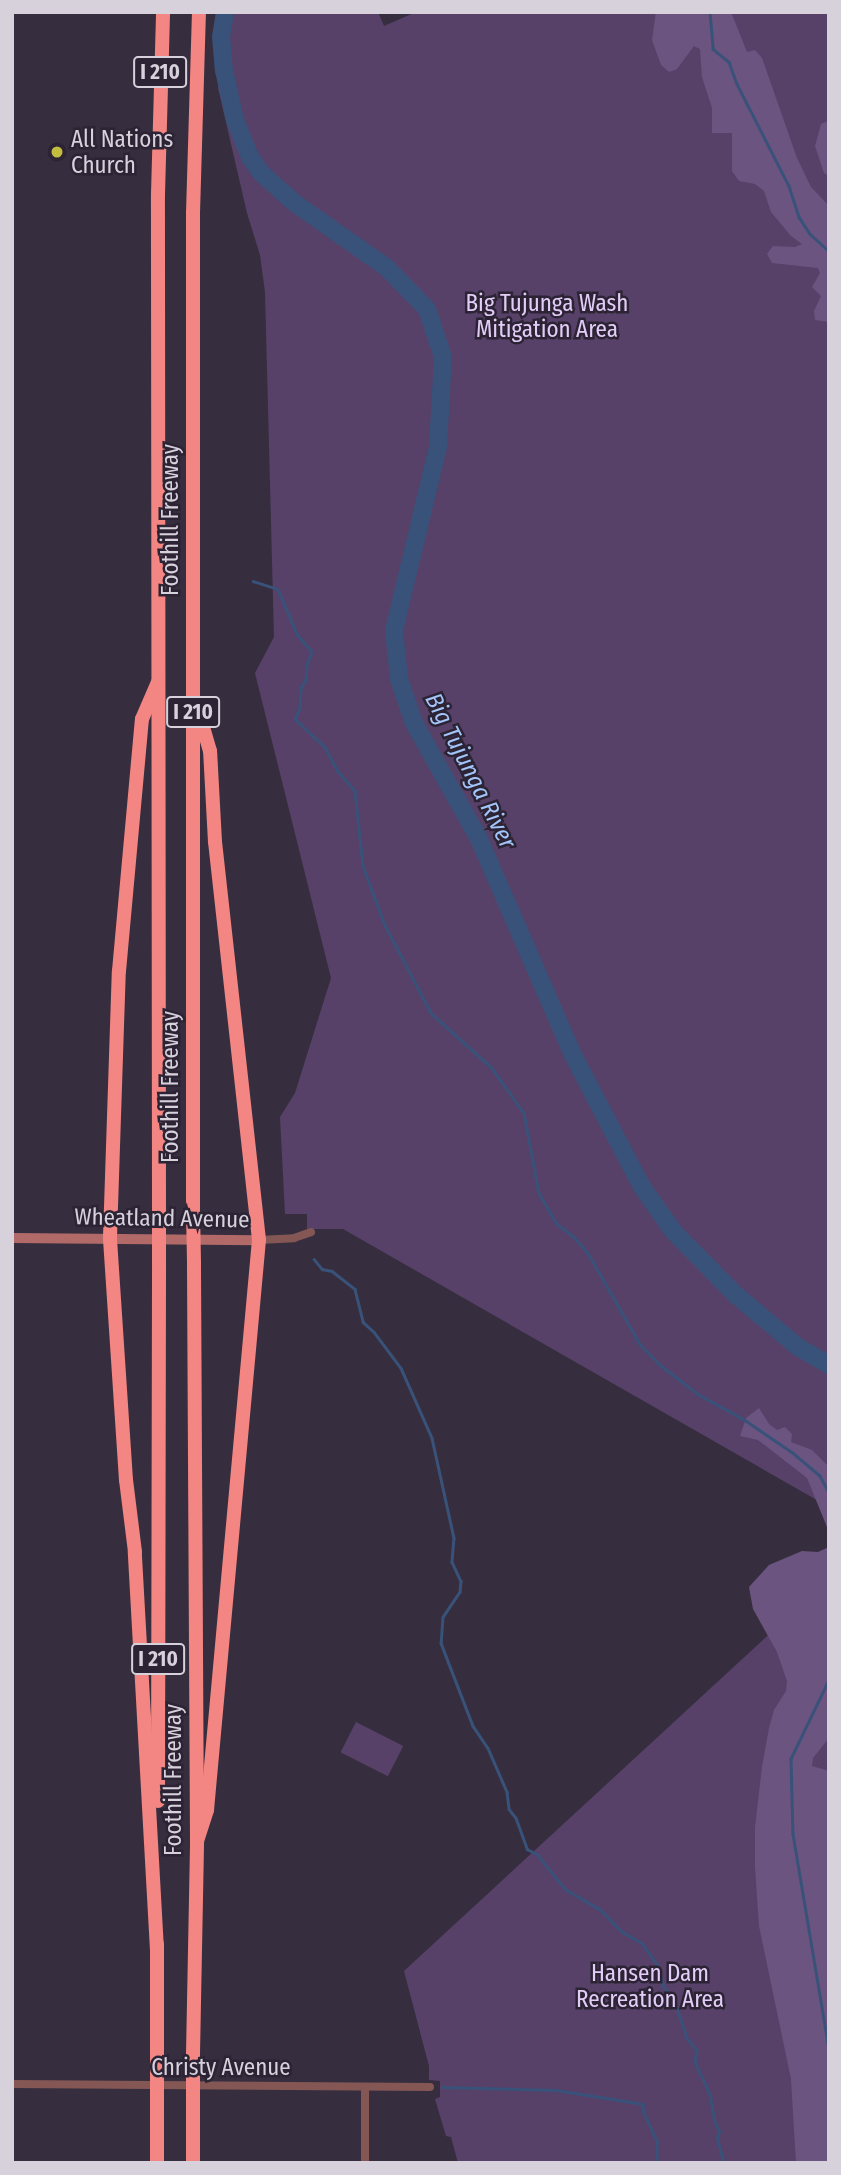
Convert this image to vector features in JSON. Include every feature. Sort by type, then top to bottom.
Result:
[{"type":"highway","name":"Foothill Freeway","points":[[157,2163],[159,132],[163,12]]},
{"type":"highway","name":"Foothill Freeway","points":[[193,2163],[197,1842],[193,1210],[193,213],[199,12]]},
{"type":"highway","points":[[158,682],[142,719],[119,971],[110,1237],[126,1480],[135,1552],[158,1950]]},
{"type":"highway","points":[[193,692],[210,751],[215,842],[258,1240],[207,1810],[197,1842]]},
{"type":"street","name":"Wheatland Avenue","points":[[12,1238],[258,1240],[294,1238],[311,1232]]},
{"type":"street","name":"Christy Avenue","points":[[12,2084],[430,2087]]},
{"type":"street","points":[[365,2087],[365,2163]]},
{"type":"green space","name":"Big Tujunga Wash Mitigation Area","points":[[222,12],[378,12],[384,26],[416,12],[829,12],[829,1507],[343,1229],[307,1229],[307,1214],[285,1214],[280,1117],[295,1093],[331,978],[255,673],[274,637],[265,292],[260,255],[247,213],[218,88]]},
{"type":"green space","name":"Hansen Dam Recreation Area","points":[[829,1579],[829,2163],[458,2163],[451,2137],[446,2136],[435,2099],[440,2097],[440,2081],[429,2080],[429,2066],[404,1971]]},
{"type":"green space","points":[[356,1722],[403,1746],[388,1776],[341,1752]]},
{"type":"shaded area","points":[[656,12],[731,12],[747,52],[755,50],[762,58],[797,158],[811,187],[829,206],[829,322],[815,320],[814,311],[821,296],[812,287],[820,273],[818,268],[772,263],[767,254],[773,246],[795,247],[802,244],[791,236],[771,212],[764,191],[755,184],[739,181],[732,171],[732,133],[712,133],[712,108],[702,77],[700,49],[694,46],[677,69],[669,72],[661,65],[652,40]]},
{"type":"shaded area","points":[[829,121],[829,176],[824,173],[815,146],[821,124]]},
{"type":"shaded area","points":[[759,1408],[769,1424],[777,1430],[785,1427],[792,1434],[791,1442],[812,1450],[829,1467],[829,1532],[807,1478],[758,1440],[740,1436],[746,1418]]},
{"type":"shaded area","points":[[829,1547],[829,1738],[813,1758],[812,1766],[829,1771],[829,2163],[796,2163],[791,2079],[759,1926],[755,1867],[755,1827],[762,1767],[774,1710],[786,1691],[787,1681],[777,1652],[753,1609],[749,1587],[769,1565],[802,1551],[818,1552]]},
{"type":"waterway","name":"Big Tujunga River","points":[[225,12],[221,37],[224,70],[235,120],[250,157],[261,173],[296,204],[386,267],[427,309],[443,357],[438,447],[394,630],[399,679],[414,723],[479,839],[572,1053],[642,1187],[673,1231],[736,1295],[798,1347],[829,1365]]},
{"type":"waterway","points":[[710,12],[713,49],[729,62],[737,84],[789,186],[799,217],[810,234],[829,251]]},
{"type":"waterway","points":[[253,581],[278,589],[297,634],[312,652],[307,665],[306,680],[301,688],[300,709],[295,719],[325,747],[337,770],[355,791],[363,866],[385,925],[431,1013],[491,1067],[524,1113],[539,1193],[556,1223],[588,1253],[640,1344],[659,1364],[698,1394],[745,1420],[793,1453],[820,1476],[829,1492]]},
{"type":"waterway","points":[[314,1259],[322,1269],[332,1271],[355,1289],[363,1322],[374,1332],[401,1368],[432,1438],[454,1538],[452,1562],[461,1581],[460,1592],[443,1617],[441,1643],[473,1726],[488,1748],[507,1792],[509,1809],[516,1818],[527,1849],[537,1854],[565,1889],[601,1910],[621,1931],[642,1943],[658,1966],[664,1987],[674,1999],[687,2038],[697,2051],[695,2062],[710,2094],[715,2123],[720,2132],[717,2137],[724,2163]]},
{"type":"waterway","points":[[829,1680],[791,1759],[793,1834],[829,2048]]},
{"type":"waterway","points":[[442,2087],[556,2090],[643,2104],[644,2113],[657,2141],[657,2163]]},
{"type":"place","name":"All Nations Church","points":[[57,152]]}]
